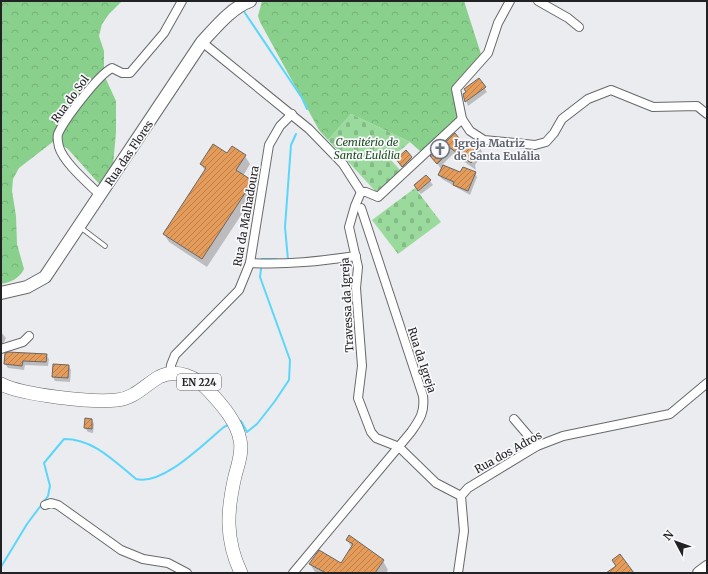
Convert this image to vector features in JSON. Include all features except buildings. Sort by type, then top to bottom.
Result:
[{"type":"main road","name":"EN 224","points":[[1,384],[23,392],[100,400],[118,400],[133,396],[158,378],[170,373],[184,374],[196,380],[209,390],[237,428],[241,441],[240,455],[227,518],[229,536],[241,573]]},
{"type":"street","name":"Rua do Sol","points":[[100,196],[59,148],[58,135],[80,100],[105,71],[112,68],[122,73],[130,73],[164,33],[182,1]]},
{"type":"street","name":"Rua das Flores","points":[[1,293],[27,288],[45,277],[202,42],[220,22],[245,3],[250,1]]},
{"type":"street","points":[[510,1],[498,23],[488,53],[456,90],[462,119],[470,131],[484,140],[534,145],[546,142],[554,133],[562,119],[588,99],[611,90],[653,107],[697,106],[707,114]]},
{"type":"street","points":[[538,1],[568,18],[579,27]]},
{"type":"street","points":[[202,42],[292,114],[343,164],[361,192],[378,196],[462,119]]},
{"type":"street","name":"Rua da Malhadoura","points":[[170,373],[175,355],[239,290],[250,263],[269,145],[280,126],[292,114]]},
{"type":"street","name":"Travessa da Igreja","points":[[361,192],[354,206],[349,227],[358,267],[356,288],[362,366],[358,398],[371,432],[376,438],[399,447]]},
{"type":"street","name":"Rua da Igreja","points":[[293,573],[399,447],[422,415],[424,407],[422,396],[361,208]]},
{"type":"street","points":[[250,263],[282,264],[316,262],[356,256]]},
{"type":"street","points":[[1,349],[24,342],[29,336]]},
{"type":"street","name":"Rua dos Adros","points":[[461,496],[468,488],[537,446],[563,436],[670,414],[707,383]]},
{"type":"street","points":[[514,419],[537,446]]},
{"type":"street","points":[[399,447],[436,483],[461,496],[464,531],[458,573]]},
{"type":"street","points":[[45,505],[51,503],[58,505],[120,550],[143,559],[168,563],[187,573]]},
{"type":"street","points":[[699,573],[707,568]]},
{"type":"lane","points":[[79,227],[105,246]]},
{"type":"green space","points":[[1,1],[122,1],[109,14],[102,24],[99,36],[104,51],[104,75],[116,101],[116,132],[113,166],[102,187],[67,148],[54,141],[19,168],[13,179],[12,191],[16,216],[17,244],[24,269],[14,280],[1,284]]},
{"type":"green space","points":[[262,1],[464,1],[481,54],[454,88],[460,118],[422,153],[410,142],[351,114],[328,140],[319,130],[260,22],[258,16]]},
{"type":"green space","name":"Cemitério de Santa Eulália","points":[[351,114],[410,142],[390,159],[401,171],[377,193],[328,140]]},
{"type":"green space","name":"Cemitério de Santa Eulália","points":[[415,188],[441,222],[398,254],[372,220]]},
{"type":"waterway","points":[[243,10],[302,98],[307,109]]},
{"type":"waterway","points":[[288,260],[285,227],[291,145],[296,134]]},
{"type":"waterway","points":[[262,259],[276,259]]},
{"type":"waterway","points":[[241,421],[247,432],[257,424],[289,380],[290,360],[260,277],[261,269]]},
{"type":"waterway","points":[[1,567],[27,524],[48,496],[50,486],[44,463],[64,439],[75,440],[94,447],[111,458],[136,479],[147,479],[158,476],[183,462],[228,425]]},
{"type":"place","name":"Igreja Matriz de Santa Eulália","points":[[440,149]]}]
